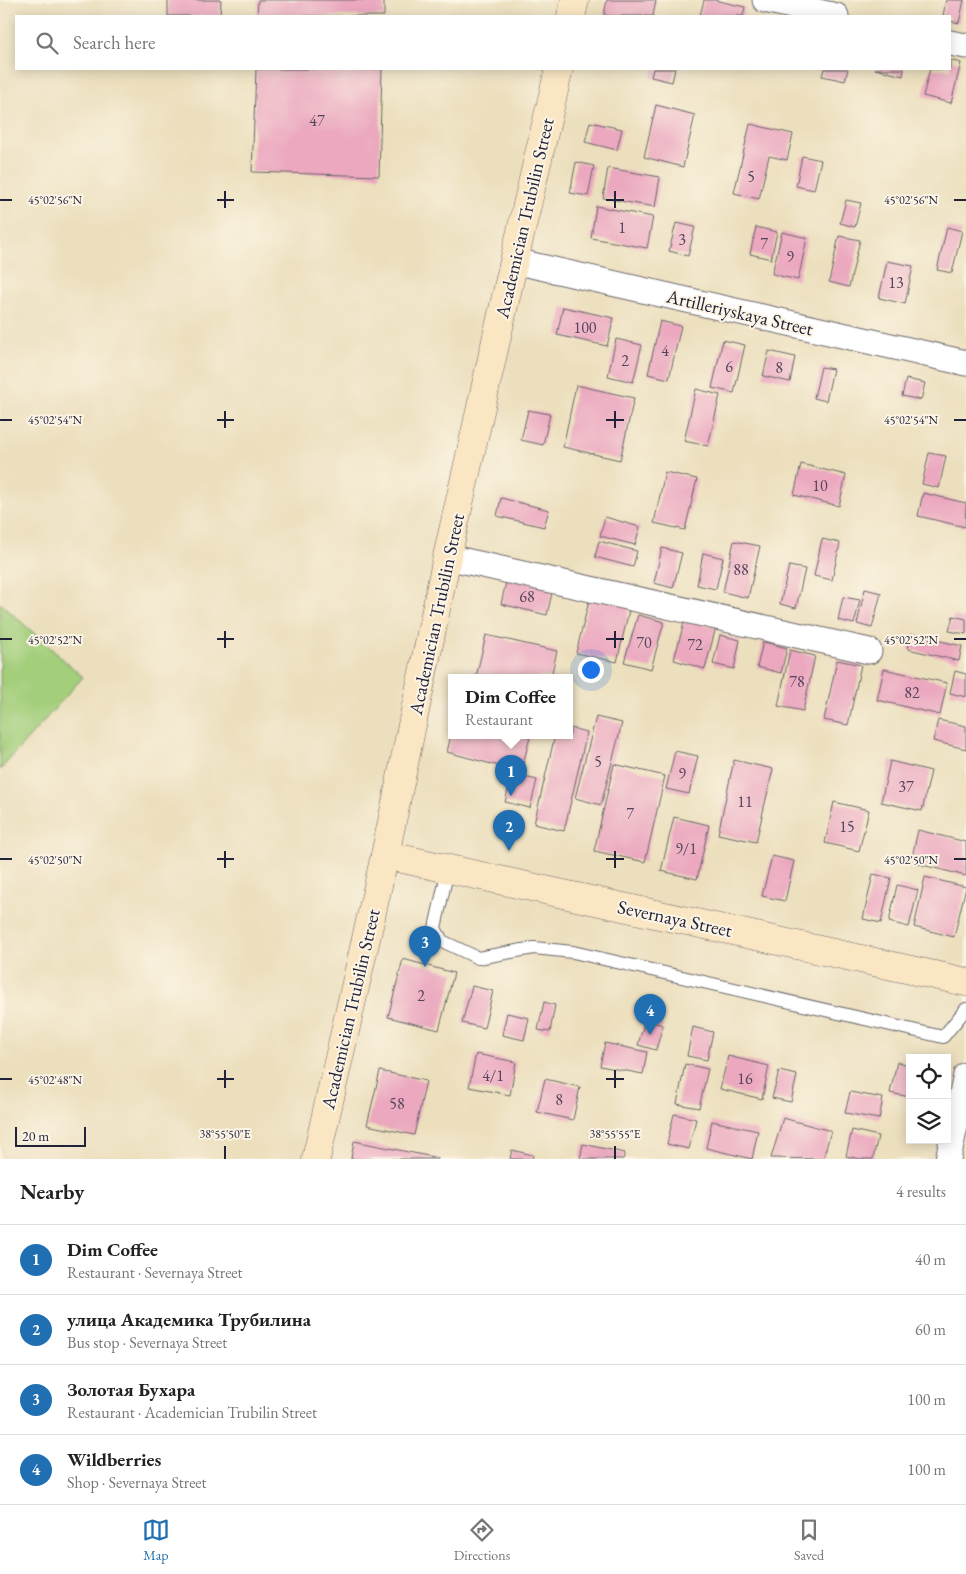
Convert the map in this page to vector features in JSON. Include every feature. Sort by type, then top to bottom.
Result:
[{"type":"main road","points":[[571,15],[575,0]]},
{"type":"main road","name":"Academician Trubilin Street","points":[[316,1159],[385,855],[447,557],[559,70]]},
{"type":"main road","name":"Severnaya Street","points":[[385,855],[966,982]]},
{"type":"street","points":[[765,0],[832,15]]},
{"type":"street","points":[[951,43],[966,46]]},
{"type":"street","name":"Artilleriyskaya Street","points":[[514,261],[966,362]]},
{"type":"street","points":[[447,557],[869,651]]},
{"type":"street","points":[[948,1159],[966,1075]]},
{"type":"lane","points":[[448,869],[435,928],[442,941],[478,958],[534,948],[573,952],[943,1038],[966,1009]]},
{"type":"green space","points":[[0,603],[83,677],[0,770]]},
{"type":"building","points":[[168,0],[221,0],[220,15],[168,15]]},
{"type":"building","points":[[258,0],[384,0],[384,15],[257,15]]},
{"type":"building","points":[[607,0],[656,0],[653,15],[604,15]]},
{"type":"building","points":[[704,0],[714,0],[745,7],[743,15],[700,15]]},
{"type":"building","points":[[946,0],[964,0],[959,23],[951,21],[951,15],[943,15]]},
{"type":"building","points":[[951,60],[961,63],[951,103],[923,96],[930,70],[951,70]]},
{"type":"building","points":[[256,70],[382,70],[379,176],[252,172]]},
{"type":"building","points":[[653,70],[675,70],[672,82],[651,77]]},
{"type":"building","points":[[824,70],[848,70],[845,81],[822,76]]},
{"type":"building","points":[[879,70],[904,70],[903,76]]},
{"type":"building","points":[[656,105],[695,115],[683,167],[644,157]]},
{"type":"building","points":[[590,122],[622,129],[617,150],[585,142]]},
{"type":"building","points":[[750,124],[793,134],[787,160],[769,156],[759,199],[734,193]]},
{"type":"building","points":[[802,156],[821,160],[814,190],[796,186]]},
{"type":"building","points":[[576,162],[594,166],[588,196],[570,193]]},
{"type":"building","points":[[608,168],[660,177],[655,207],[603,198]]},
{"type":"building","points":[[846,200],[861,203],[855,227],[840,223]]},
{"type":"building","points":[[596,206],[653,217],[647,248],[591,238]]},
{"type":"building","points":[[676,223],[695,227],[688,256],[669,251]]},
{"type":"building","points":[[756,227],[777,232],[771,259],[750,254]]},
{"type":"building","points":[[947,227],[962,231],[952,273],[937,270]]},
{"type":"building","points":[[782,232],[807,238],[798,280],[772,274]]},
{"type":"building","points":[[839,236],[860,240],[849,287],[829,282]]},
{"type":"building","points":[[887,261],[913,266],[905,304],[879,298]]},
{"type":"building","points":[[563,307],[614,318],[607,346],[557,335]]},
{"type":"building","points":[[660,321],[681,326],[669,379],[648,374]]},
{"type":"building","points":[[616,339],[642,345],[633,382],[608,376]]},
{"type":"building","points":[[723,340],[745,345],[734,393],[712,388]]},
{"type":"building","points":[[769,351],[795,357],[790,382],[763,376]]},
{"type":"building","points":[[821,367],[833,369],[826,401],[814,398]]},
{"type":"building","points":[[906,379],[925,383],[921,400],[902,396]]},
{"type":"building","points":[[576,385],[634,398],[620,460],[563,447]]},
{"type":"building","points":[[696,389],[720,395],[708,446],[684,441]]},
{"type":"building","points":[[528,410],[550,414],[543,445],[521,440]]},
{"type":"building","points":[[929,453],[946,456],[939,488],[922,484]]},
{"type":"building","points":[[801,464],[846,475],[839,506],[794,495]]},
{"type":"building","points":[[665,472],[697,479],[685,530],[654,523]]},
{"type":"building","points":[[923,493],[966,503],[965,527],[918,516]]},
{"type":"building","points":[[501,498],[549,510],[544,527],[497,516]]},
{"type":"building","points":[[605,517],[640,527],[635,545],[600,536]]},
{"type":"building","points":[[822,539],[840,543],[832,580],[814,576]]},
{"type":"building","points":[[599,541],[637,551],[633,567],[595,557]]},
{"type":"building","points":[[734,541],[760,546],[748,598],[723,592]]},
{"type":"building","points":[[662,548],[682,553],[673,588],[654,583]]},
{"type":"building","points":[[703,553],[723,558],[716,589],[697,585]]},
{"type":"building","points":[[789,566],[805,569],[796,608],[780,604]]},
{"type":"building","points":[[507,578],[553,588],[547,615],[501,604]]},
{"type":"building","points":[[865,589],[881,593],[872,628],[857,624]]},
{"type":"building","points":[[590,597],[630,606],[617,662],[576,653]]},
{"type":"building","points":[[843,597],[860,600],[854,624],[838,620]]},
{"type":"building","points":[[638,615],[664,622],[651,669],[624,662]]},
{"type":"building","points":[[953,616],[966,619],[966,634],[949,631]]},
{"type":"building","points":[[685,619],[716,627],[705,669],[674,660]]},
{"type":"building","points":[[911,634],[962,646],[959,661],[908,649]]},
{"type":"building","points":[[486,635],[557,651],[552,674],[477,674]]},
{"type":"building","points":[[720,635],[740,640],[734,669],[713,664]]},
{"type":"building","points":[[763,642],[787,648],[781,673],[757,667]]},
{"type":"building","points":[[790,650],[815,656],[803,711],[778,706]]},
{"type":"building","points":[[837,660],[861,665],[848,725],[824,720]]},
{"type":"building","points":[[884,669],[947,683],[940,715],[877,700]]},
{"type":"building","points":[[955,671],[966,674],[966,697],[950,693]]},
{"type":"building","points":[[596,717],[622,723],[601,805],[575,798]]},
{"type":"building","points":[[938,720],[966,726],[966,749],[933,741]]},
{"type":"building","points":[[573,729],[587,732],[564,831],[534,824],[554,739],[573,739]]},
{"type":"building","points":[[450,739],[529,739],[521,772],[447,752]]},
{"type":"building","points":[[675,751],[698,756],[689,794],[666,789]]},
{"type":"building","points":[[734,760],[773,769],[756,842],[718,834]]},
{"type":"building","points":[[890,761],[931,771],[922,811],[881,802]]},
{"type":"building","points":[[614,764],[665,776],[645,862],[594,851]]},
{"type":"building","points":[[512,774],[537,780],[530,808],[505,802]]},
{"type":"building","points":[[834,802],[869,810],[859,851],[825,843]]},
{"type":"building","points":[[674,817],[709,825],[697,879],[661,871]]},
{"type":"building","points":[[918,830],[966,842],[966,876],[911,862]]},
{"type":"building","points":[[772,856],[794,861],[785,901],[762,896]]},
{"type":"building","points":[[873,874],[891,878],[881,923],[863,919]]},
{"type":"building","points":[[925,877],[966,887],[954,937],[914,927]]},
{"type":"building","points":[[897,885],[918,890],[909,927],[889,922]]},
{"type":"building","points":[[403,959],[454,973],[439,1030],[388,1017]]},
{"type":"building","points":[[472,986],[493,991],[484,1028],[462,1023]]},
{"type":"building","points":[[544,1002],[555,1005],[550,1032],[538,1030]]},
{"type":"building","points":[[507,1013],[529,1018],[524,1040],[502,1035]]},
{"type":"building","points":[[645,1020],[663,1025],[656,1050],[638,1045]]},
{"type":"building","points":[[693,1027],[713,1032],[707,1060],[687,1056]]},
{"type":"building","points":[[605,1043],[647,1052],[643,1074],[600,1066]]},
{"type":"building","points":[[476,1054],[516,1062],[510,1095],[469,1087]]},
{"type":"building","points":[[728,1056],[769,1066],[762,1099],[720,1089]]},
{"type":"building","points":[[897,1062],[906,1064],[906,1096],[890,1093]]},
{"type":"building","points":[[685,1064],[708,1069],[699,1108],[677,1104]]},
{"type":"building","points":[[380,1071],[426,1081],[414,1135],[367,1125]]},
{"type":"building","points":[[779,1071],[797,1075],[791,1102],[772,1098]]},
{"type":"building","points":[[545,1079],[580,1087],[573,1120],[537,1112]]},
{"type":"building","points":[[850,1092],[883,1098],[879,1119],[845,1113]]},
{"type":"building","points":[[674,1114],[696,1119],[689,1149],[667,1144]]},
{"type":"building","points":[[783,1118],[831,1131],[823,1159],[771,1158]]},
{"type":"building","points":[[712,1121],[758,1131],[752,1159],[706,1148]]},
{"type":"building","points":[[852,1130],[878,1136],[873,1159],[846,1156]]},
{"type":"building","points":[[354,1141],[438,1158],[438,1159],[351,1159]]},
{"type":"building","points":[[583,1144],[625,1153],[623,1159],[580,1159]]},
{"type":"building","points":[[512,1150],[533,1155],[532,1159],[510,1159]]},
{"type":"place","name":"Dim Coffee","points":[[511,796]]},
{"type":"place","name":"улица Академика Трубилина","points":[[509,851]]},
{"type":"place","name":"Золотая Бухара","points":[[425,967]]},
{"type":"place","name":"Wildberries","points":[[650,1035]]}]
